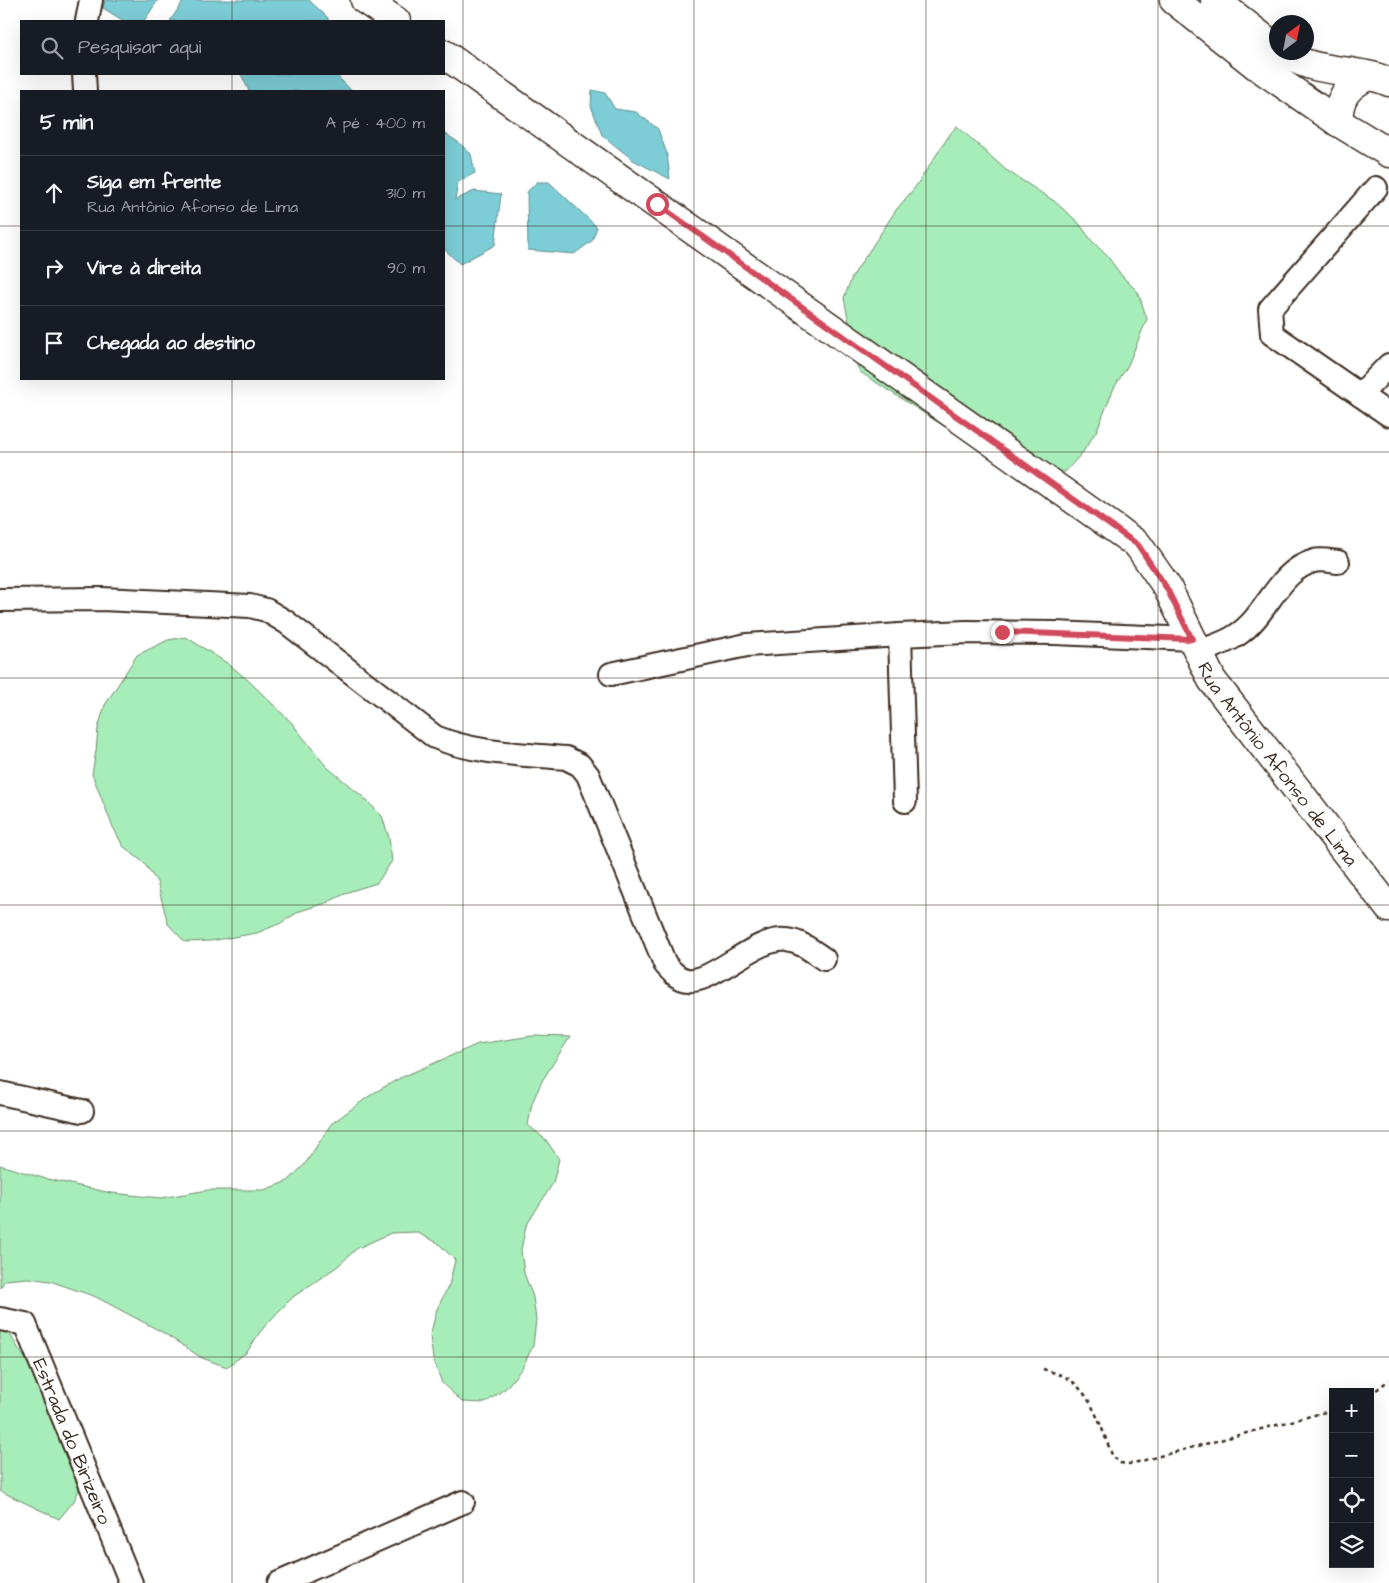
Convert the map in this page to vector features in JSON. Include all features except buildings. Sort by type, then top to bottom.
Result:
[{"type":"main road","points":[[365,0],[395,20]]},
{"type":"main road","points":[[1174,0],[1256,66],[1389,154]]},
{"type":"main road","points":[[1215,0],[1269,42]]},
{"type":"main road","name":"Rua Antônio Afonso de Lima","points":[[445,55],[1138,545],[1166,587],[1212,680],[1389,908]]},
{"type":"main road","points":[[1296,60],[1307,65],[1378,79]]},
{"type":"main road","points":[[1338,122],[1338,109],[1342,98],[1356,82],[1378,79]]},
{"type":"street","points":[[87,20],[91,0]]},
{"type":"street","points":[[84,75],[85,90]]},
{"type":"street","points":[[1376,188],[1270,309],[1272,334],[1389,415]]},
{"type":"street","points":[[1360,395],[1389,365]]},
{"type":"street","points":[[611,674],[747,645],[900,635],[966,632],[1055,633],[1195,645],[1237,636],[1251,623],[1290,574],[1300,566],[1316,560],[1338,562]]},
{"type":"street","points":[[0,600],[102,599],[250,606],[266,610],[286,622],[435,737],[471,748],[566,758],[580,765],[588,775],[665,964],[675,975],[687,980],[701,978],[768,942],[785,939],[803,944],[824,959]]},
{"type":"street","points":[[900,635],[905,801]]},
{"type":"street","points":[[0,1092],[82,1111]]},
{"type":"street","name":"Estrada do Birizeiro","points":[[0,1319],[25,1324],[131,1583]]},
{"type":"street","points":[[279,1583],[463,1502]]},
{"type":"path","points":[[1043,1369],[1067,1377],[1081,1388],[1091,1405],[1113,1456],[1120,1463],[1130,1464],[1329,1411]]},
{"type":"path","points":[[1374,1392],[1389,1380]]},
{"type":"green space","points":[[957,126],[1006,170],[1054,201],[1078,222],[1122,276],[1138,292],[1147,319],[1128,365],[1114,388],[1097,430],[1083,452],[1065,472],[1039,471],[995,448],[953,432],[860,372],[849,349],[849,323],[844,298],[852,277],[896,210],[916,186]]},
{"type":"green space","points":[[186,637],[230,665],[250,682],[291,722],[326,766],[363,797],[382,816],[389,838],[392,861],[377,883],[300,911],[281,923],[257,933],[210,941],[185,942],[168,924],[157,882],[144,863],[123,846],[112,825],[92,774],[98,728],[105,705],[137,655],[168,640]]},
{"type":"green space","points":[[532,1036],[570,1037],[542,1081],[532,1103],[528,1125],[546,1140],[559,1159],[553,1183],[526,1226],[521,1250],[524,1273],[533,1297],[536,1320],[533,1346],[522,1368],[506,1388],[485,1403],[462,1402],[442,1383],[433,1359],[430,1336],[437,1309],[449,1285],[455,1260],[438,1243],[416,1232],[391,1233],[356,1249],[338,1266],[293,1297],[260,1332],[247,1352],[227,1367],[202,1358],[162,1332],[96,1297],[50,1281],[28,1278],[5,1280],[0,1288],[0,1165],[43,1178],[111,1193],[161,1198],[208,1190],[264,1190],[288,1181],[305,1164],[331,1124],[372,1094],[400,1078],[478,1044]]},
{"type":"green space","points":[[0,1317],[18,1348],[45,1387],[84,1479],[74,1501],[59,1519],[0,1491]]},
{"type":"water","points":[[105,0],[158,0],[145,20],[122,20],[103,8]]},
{"type":"water","points":[[184,0],[309,0],[328,18],[328,20],[171,20]]},
{"type":"water","points":[[241,75],[336,75],[351,90],[276,90],[249,90]]},
{"type":"water","points":[[592,90],[605,93],[615,109],[636,112],[658,129],[667,154],[670,179],[633,160],[602,135],[591,106]]},
{"type":"water","points":[[445,134],[471,154],[475,173],[458,182],[455,200],[474,191],[501,194],[495,245],[460,264],[445,250]]},
{"type":"water","points":[[537,182],[549,182],[597,227],[592,241],[574,254],[528,250],[527,192]]},
{"type":"route","points":[[657,204],[1138,545],[1166,587],[1192,639],[1002,632]]}]
